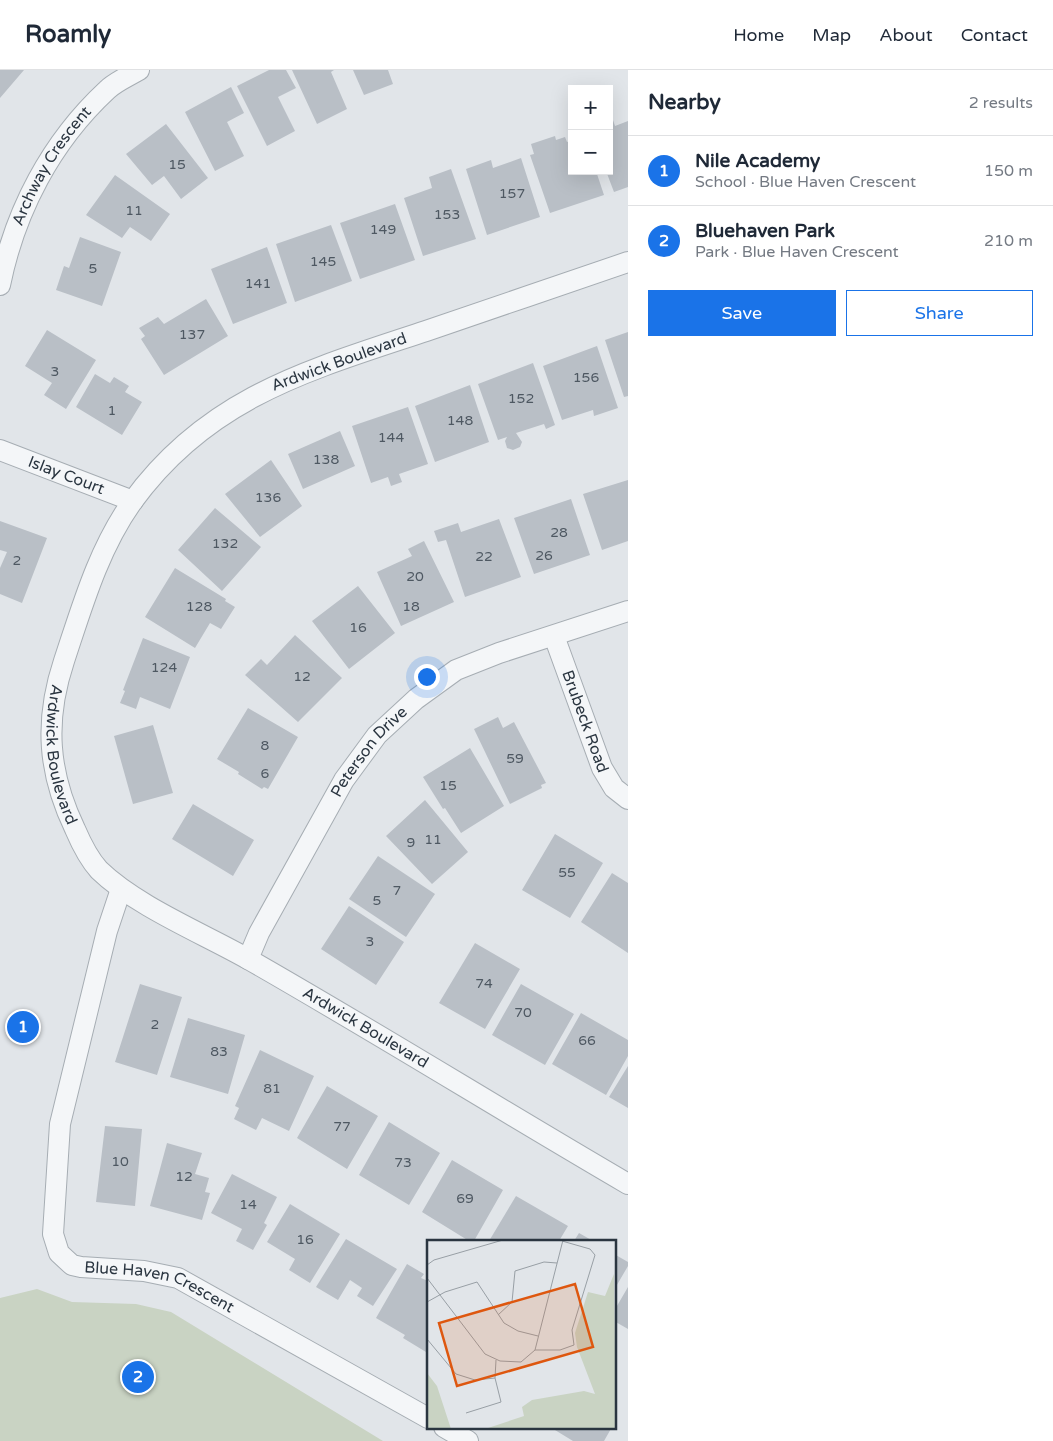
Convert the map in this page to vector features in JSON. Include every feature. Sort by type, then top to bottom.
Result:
[{"type":"street","name":"Archway Crescent","points":[[0,285],[7,250],[28,198],[49,160],[72,128],[108,89],[139,70]]},
{"type":"street","name":"Ardwick Boulevard","points":[[628,262],[320,366],[264,390],[220,416],[185,443],[133,502],[113,532],[91,581],[58,681],[50,724],[55,779],[64,808],[95,866],[121,889],[248,959],[628,1184]]},
{"type":"street","name":"Islay Court","points":[[0,450],[133,502]]},
{"type":"street","name":"Peterson Drive","points":[[248,959],[259,933],[344,780],[377,735],[416,699],[456,670],[499,653],[628,611]]},
{"type":"street","name":"Brubeck Road","points":[[554,636],[602,768],[614,788],[628,799]]},
{"type":"street","name":"Blue Haven Crescent","points":[[121,889],[107,931],[60,1124],[53,1234],[59,1253],[72,1265],[81,1267],[144,1271],[178,1278],[427,1417]]},
{"type":"street","points":[[446,1428],[468,1441]]},
{"type":"green space","points":[[37,1289],[72,1302],[136,1304],[171,1312],[383,1441],[0,1441],[0,1298]]},
{"type":"building","points":[[0,70],[24,70],[0,98]]},
{"type":"building","points":[[269,70],[286,70],[296,88],[278,97],[295,131],[267,146],[237,86]]},
{"type":"building","points":[[292,70],[334,70],[331,72],[347,109],[317,124]]},
{"type":"building","points":[[353,70],[388,70],[393,84],[364,95]]},
{"type":"building","points":[[231,87],[244,113],[227,122],[244,156],[215,171],[185,112]]},
{"type":"building","points":[[613,120],[615,126],[628,121],[628,187],[614,192],[608,175],[613,175]]},
{"type":"building","points":[[166,124],[208,178],[181,199],[164,176],[152,185],[126,154]]},
{"type":"building","points":[[555,136],[556,140],[565,137],[568,142],[568,175],[597,175],[604,195],[550,213],[530,155],[534,154],[531,144]]},
{"type":"building","points":[[521,158],[540,217],[487,235],[466,169],[491,160],[493,168]]},
{"type":"building","points":[[451,169],[476,239],[423,256],[404,198],[432,188],[429,177]]},
{"type":"building","points":[[115,175],[170,214],[151,241],[130,227],[122,238],[86,215]]},
{"type":"building","points":[[395,204],[415,260],[360,279],[340,223]]},
{"type":"building","points":[[331,225],[352,281],[295,302],[276,244]]},
{"type":"building","points":[[80,237],[121,252],[102,306],[56,290],[64,266],[69,268]]},
{"type":"building","points":[[267,247],[287,303],[233,324],[211,269]]},
{"type":"building","points":[[206,299],[228,336],[164,375],[141,339],[145,336],[139,328],[158,317],[164,324]]},
{"type":"building","points":[[47,330],[96,360],[66,409],[44,395],[52,383],[25,366]]},
{"type":"building","points":[[628,332],[628,396],[624,397],[605,340]]},
{"type":"building","points":[[597,346],[618,408],[594,416],[593,410],[562,420],[543,366]]},
{"type":"building","points":[[533,363],[555,425],[546,429],[544,424],[516,433],[522,442],[520,447],[513,450],[507,448],[505,441],[507,437],[498,440],[478,384]]},
{"type":"building","points":[[95,374],[110,383],[114,377],[129,386],[125,392],[142,402],[122,435],[76,407]]},
{"type":"building","points":[[470,385],[489,442],[435,462],[415,406]]},
{"type":"building","points":[[408,407],[428,464],[399,474],[402,482],[391,486],[388,477],[371,483],[352,426]]},
{"type":"building","points":[[340,431],[355,466],[303,489],[288,454]]},
{"type":"building","points":[[271,460],[302,506],[260,537],[225,494]]},
{"type":"building","points":[[628,480],[628,541],[602,550],[583,494]]},
{"type":"building","points":[[571,499],[590,555],[534,574],[514,518]]},
{"type":"building","points":[[215,508],[261,547],[222,591],[178,550]]},
{"type":"building","points":[[499,519],[521,577],[465,597],[446,540],[438,542],[434,531],[458,523],[461,532]]},
{"type":"building","points":[[0,521],[47,538],[22,603],[0,594],[0,568],[7,552],[0,550]]},
{"type":"building","points":[[424,541],[454,602],[401,626],[377,572],[412,556],[408,549]]},
{"type":"building","points":[[175,568],[226,599],[225,601],[235,607],[221,629],[210,623],[195,648],[145,617]]},
{"type":"building","points":[[358,586],[395,633],[349,669],[312,621]]},
{"type":"building","points":[[295,635],[342,678],[298,722],[245,675],[261,659],[267,665]]},
{"type":"building","points":[[143,638],[190,657],[170,709],[140,697],[136,709],[120,703],[125,691],[123,690]]},
{"type":"building","points":[[248,708],[298,737],[268,789],[264,787],[262,789],[217,759]]},
{"type":"building","points":[[498,717],[503,728],[514,722],[546,783],[541,785],[542,788],[510,804],[474,729]]},
{"type":"building","points":[[153,725],[173,793],[133,804],[114,736]]},
{"type":"building","points":[[470,748],[504,806],[461,833],[423,777]]},
{"type":"building","points":[[425,800],[468,852],[432,884],[386,836]]},
{"type":"building","points":[[193,804],[254,840],[233,876],[172,839]]},
{"type":"building","points":[[555,834],[603,863],[570,918],[522,890]]},
{"type":"building","points":[[378,856],[435,894],[406,937],[349,899]]},
{"type":"building","points":[[612,873],[628,883],[628,953],[581,922]]},
{"type":"building","points":[[349,906],[404,942],[376,985],[321,949]]},
{"type":"building","points":[[475,943],[520,969],[485,1029],[439,1003]]},
{"type":"building","points":[[140,984],[182,997],[157,1075],[115,1062]]},
{"type":"building","points":[[521,984],[574,1014],[545,1065],[492,1035]]},
{"type":"building","points":[[581,1013],[628,1040],[628,1056],[606,1095],[552,1064]]},
{"type":"building","points":[[188,1018],[245,1035],[228,1094],[170,1077]]},
{"type":"building","points":[[260,1050],[314,1076],[289,1131],[262,1118],[256,1130],[234,1119],[239,1108],[235,1106]]},
{"type":"building","points":[[628,1066],[628,1108],[609,1097]]},
{"type":"building","points":[[327,1086],[378,1116],[347,1169],[297,1138]]},
{"type":"building","points":[[389,1122],[440,1153],[409,1205],[359,1175]]},
{"type":"building","points":[[105,1126],[142,1129],[135,1206],[96,1202]]},
{"type":"building","points":[[167,1143],[202,1153],[195,1174],[209,1178],[205,1192],[210,1193],[202,1220],[150,1206]]},
{"type":"building","points":[[452,1160],[503,1190],[475,1240],[467,1240],[422,1212]]},
{"type":"building","points":[[232,1174],[277,1197],[264,1223],[267,1225],[253,1250],[236,1241],[242,1229],[211,1213]]},
{"type":"building","points":[[516,1196],[568,1226],[560,1240],[490,1240]]},
{"type":"building","points":[[290,1204],[340,1234],[310,1283],[289,1270],[295,1259],[267,1242]]},
{"type":"building","points":[[579,1233],[591,1240],[575,1240]]},
{"type":"building","points":[[346,1239],[397,1269],[373,1306],[357,1296],[362,1288],[350,1280],[338,1300],[316,1287]]},
{"type":"building","points":[[616,1255],[628,1262],[628,1266],[616,1287]]},
{"type":"building","points":[[407,1264],[424,1274],[421,1278],[427,1281],[426,1352],[403,1338],[405,1335],[376,1318]]},
{"type":"building","points":[[628,1287],[628,1329],[616,1322],[616,1308]]},
{"type":"building","points":[[552,1428],[611,1428],[604,1441],[573,1441]]},
{"type":"place","name":"Nile Academy","points":[[23,1027]]},
{"type":"place","name":"Bluehaven Park","points":[[138,1377]]}]
